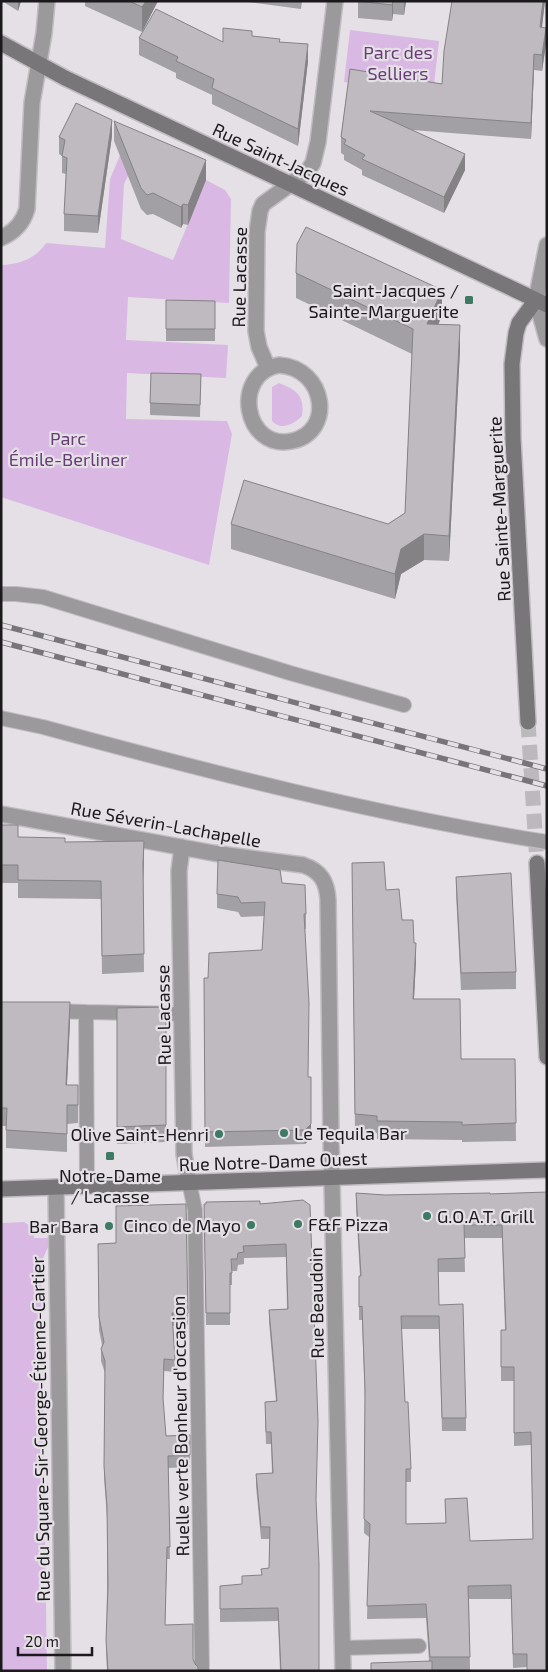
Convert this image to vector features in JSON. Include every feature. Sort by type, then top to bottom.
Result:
[{"type":"main road","name":"Rue Saint-Jacques","points":[[1,43],[39,65],[542,303]]},
{"type":"main road","name":"Rue Sainte-Marguerite","points":[[528,722],[512,373],[514,346],[519,323],[542,303]]},
{"type":"main road","points":[[537,863],[547,1057]]},
{"type":"main road","name":"Rue Notre-Dame Ouest","points":[[1,1189],[547,1170]]},
{"type":"street","points":[[1,238],[18,227],[26,216],[28,209],[32,103],[47,1]]},
{"type":"street","name":"Rue Lacasse","points":[[268,368],[257,339],[257,232],[260,211],[263,204],[310,167],[316,153],[335,1]]},
{"type":"street","name":"Rue Sainte-Marguerite","points":[[547,245],[542,303],[547,338]]},
{"type":"street","points":[[279,365],[290,367],[307,378],[316,388],[320,404],[317,420],[301,438],[284,442],[267,438],[258,430],[250,416],[252,384],[259,374],[268,368],[279,365]]},
{"type":"street","name":"Rue Séverin-Lachapelle","points":[[1,814],[213,853],[303,865],[321,875]]},
{"type":"street","name":"Rue Lacasse","points":[[182,847],[180,871],[184,1154],[189,1182]]},
{"type":"street","name":"Rue Beaudoin","points":[[321,875],[327,889],[328,900],[342,1671]]},
{"type":"street","name":"Rue du Square-Sir-George-Étienne-Cartier","points":[[56,1187],[63,1671]]},
{"type":"lane","points":[[1,594],[43,597],[290,673],[404,704]]},
{"type":"lane","points":[[1,718],[368,809],[465,829],[547,842]]},
{"type":"lane","points":[[39,1011],[182,1014]]},
{"type":"lane","points":[[86,1012],[87,1186]]},
{"type":"lane","name":"Ruelle verte Bonheur d'occasion","points":[[189,1182],[195,1210],[202,1671]]},
{"type":"lane","points":[[342,1648],[419,1646]]},
{"type":"green space","name":"Parc des Selliers","points":[[350,30],[439,41],[433,93],[344,82]]},
{"type":"green space","name":"Parc Émile-Berliner","points":[[126,141],[141,149],[124,184],[121,239],[173,260],[206,180],[225,190],[231,199],[229,303],[128,297],[126,340],[228,345],[226,378],[127,373],[126,419],[227,421],[232,434],[209,565],[1,497],[1,265],[27,260],[46,243],[105,248],[110,179]]},
{"type":"green space","points":[[279,383],[295,391],[301,399],[303,409],[302,416],[295,422],[283,426],[279,426],[272,421],[272,387]]},
{"type":"green space","points":[[24,1222],[33,1228],[34,1238],[48,1238],[48,1247],[41,1263],[47,1671],[1,1671],[1,1223]]},
{"type":"building","points":[[129,1],[146,1],[142,7]]},
{"type":"building","points":[[358,1],[393,1],[392,5]]},
{"type":"building","points":[[452,1],[543,1],[540,27],[546,28],[542,55],[534,54],[531,123],[370,111],[465,154],[444,197],[362,159],[365,155],[344,144],[346,140],[341,137],[350,69],[442,84],[444,51]]},
{"type":"building","points":[[156,9],[223,42],[223,28],[252,31],[252,36],[280,39],[279,42],[308,44],[298,129],[212,88],[214,79],[176,61],[178,57],[139,38]]},
{"type":"building","points":[[76,103],[112,120],[98,216],[64,214],[67,158],[62,156],[65,140],[59,137]]},
{"type":"building","points":[[114,121],[206,160],[188,205],[183,204],[181,207],[153,193],[147,195],[141,188]]},
{"type":"building","points":[[306,227],[442,290],[427,324],[460,325],[449,536],[424,534],[401,549],[395,574],[231,524],[244,480],[388,524],[405,513],[413,329],[296,273],[297,244]]},
{"type":"building","points":[[166,300],[215,301],[215,329],[166,329]]},
{"type":"building","points":[[151,373],[201,374],[200,405],[150,403]]},
{"type":"building","points":[[1,825],[18,825],[18,837],[65,838],[65,842],[144,841],[144,954],[102,956],[101,881],[18,880],[18,865],[1,865]]},
{"type":"building","points":[[218,860],[280,870],[282,883],[305,885],[306,914],[304,914],[309,1003],[308,1077],[311,1077],[311,1124],[305,1130],[205,1132],[204,978],[208,978],[209,953],[262,950],[265,902],[241,903],[238,897],[217,894]]},
{"type":"building","points":[[384,862],[386,890],[399,889],[402,920],[413,920],[414,943],[416,943],[413,999],[460,999],[461,1059],[515,1059],[516,1123],[462,1125],[462,1122],[377,1121],[377,1116],[355,1114],[352,863]]},
{"type":"building","points":[[511,873],[516,972],[461,973],[456,877]]},
{"type":"building","points":[[1,1002],[70,1002],[66,1085],[78,1085],[78,1105],[67,1105],[67,1134],[6,1130],[7,1108],[1,1108]]},
{"type":"building","points":[[166,1007],[166,1125],[117,1127],[117,1008]]},
{"type":"building","points":[[547,1192],[547,1671],[527,1671],[527,1654],[513,1654],[511,1585],[468,1586],[470,1657],[430,1657],[426,1604],[367,1606],[370,1524],[364,1519],[365,1390],[362,1306],[359,1307],[359,1276],[361,1276],[356,1193],[385,1195]],"holes":[[[464,1225],[502,1225],[506,1330],[501,1330],[501,1367],[514,1367],[514,1433],[531,1432],[533,1539],[470,1541],[467,1498],[445,1499],[446,1523],[406,1524],[406,1469],[411,1469],[408,1402],[405,1402],[401,1316],[439,1316],[442,1418],[466,1418],[463,1304],[439,1305],[438,1259],[465,1258]]]},
{"type":"building","points":[[303,1200],[310,1205],[318,1421],[316,1500],[319,1564],[319,1671],[281,1671],[278,1608],[220,1609],[220,1586],[242,1584],[242,1576],[262,1575],[261,1569],[269,1568],[270,1527],[261,1527],[256,1474],[273,1473],[271,1432],[266,1432],[265,1402],[277,1401],[269,1310],[288,1309],[286,1244],[243,1246],[244,1252],[238,1253],[237,1259],[231,1259],[230,1313],[206,1313],[204,1204],[206,1202],[260,1201],[260,1204]]},
{"type":"building","points":[[186,1204],[188,1313],[172,1313],[175,1360],[164,1359],[163,1398],[166,1436],[190,1435],[190,1455],[168,1456],[170,1547],[167,1547],[165,1625],[193,1624],[193,1659],[198,1667],[198,1671],[108,1671],[106,1640],[108,1587],[107,1506],[104,1466],[105,1361],[101,1349],[104,1342],[99,1317],[98,1244],[116,1243],[116,1206]]},
{"type":"building","points":[[432,1661],[432,1671],[371,1671],[371,1663]]},
{"type":"tunnel","points":[[528,722],[537,863]]},
{"type":"railway","points":[[1,625],[547,769]]},
{"type":"railway","points":[[1,642],[547,786]]},
{"type":"place","name":"Saint-Jacques / Sainte-Marguerite","points":[[469,300]]},
{"type":"place","name":"Le Tequila Bar","points":[[284,1133]]},
{"type":"place","name":"Olive Saint-Henri","points":[[219,1134]]},
{"type":"place","name":"Notre-Dame / Lacasse","points":[[110,1156]]},
{"type":"place","name":"G.O.A.T. Grill","points":[[427,1216]]},
{"type":"place","name":"F&F Pizza","points":[[298,1224]]},
{"type":"place","name":"Cinco de Mayo","points":[[251,1225]]},
{"type":"place","name":"Bar Bara","points":[[109,1226]]}]
